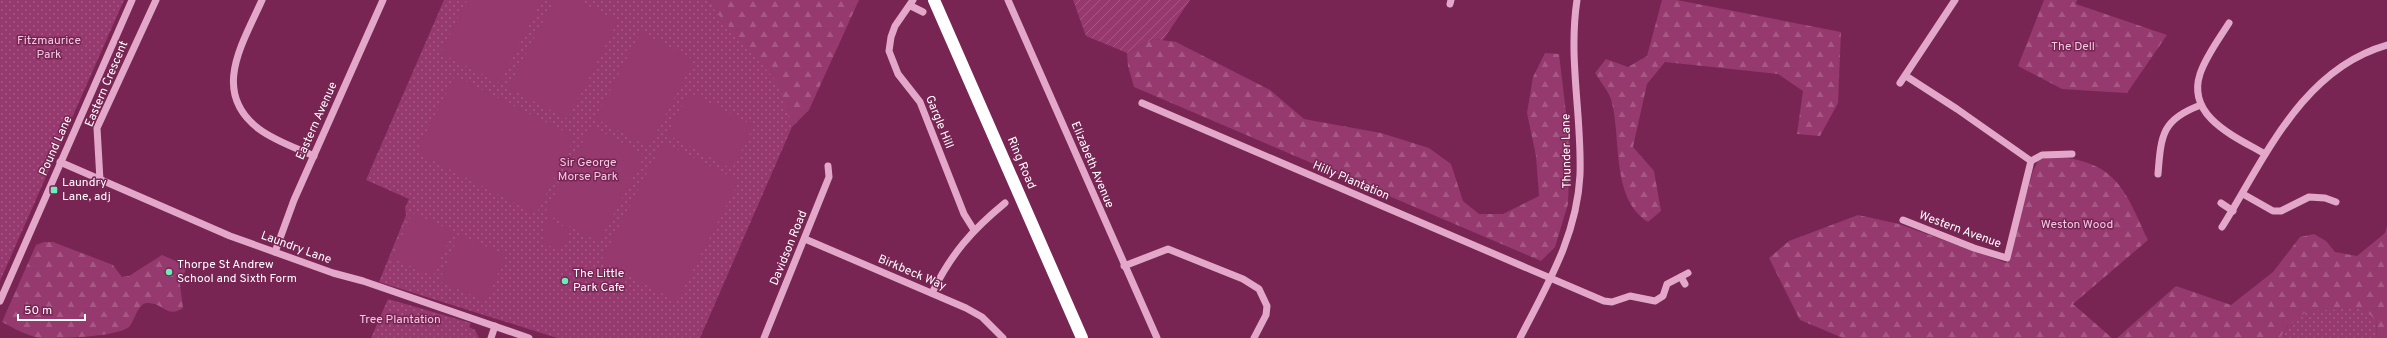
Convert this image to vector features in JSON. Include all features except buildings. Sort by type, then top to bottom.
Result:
[{"type":"highway","name":"Ring Road","points":[[934,0],[1082,338]]},
{"type":"street","name":"Pound Lane","points":[[0,301],[132,0]]},
{"type":"street","name":"Eastern Crescent","points":[[100,180],[97,128],[156,0]]},
{"type":"street","points":[[262,0],[234,66],[232,79],[238,104],[258,129],[314,156]]},
{"type":"street","name":"Eastern Avenue","points":[[275,252],[294,200],[383,0]]},
{"type":"street","name":"Elizabeth Avenue","points":[[1008,0],[1157,338]]},
{"type":"street","name":"Thunder Lane","points":[[1520,338],[1552,279],[1565,248],[1578,194],[1580,145],[1573,37],[1577,0]]},
{"type":"street","points":[[1900,83],[1955,0]]},
{"type":"street","name":"Gargle Hill","points":[[923,12],[912,3],[895,26],[890,37],[889,51],[892,62],[898,74],[920,102],[964,214],[974,230]]},
{"type":"street","points":[[2229,23],[2200,73],[2198,93],[2201,105],[2208,116],[2220,127],[2265,154]]},
{"type":"street","points":[[2222,227],[2243,194],[2265,154],[2299,104],[2327,77],[2364,52],[2387,45]]},
{"type":"street","points":[[1906,76],[1957,109],[2031,161],[2042,155],[2072,154]]},
{"type":"street","name":"Hilly Plantation","points":[[1142,103],[1604,301],[1612,302],[1630,296],[1655,301],[1663,296],[1667,284],[1688,273]]},
{"type":"street","points":[[2158,174],[2162,138],[2166,128],[2174,119],[2201,105]]},
{"type":"street","name":"Western Avenue","points":[[1903,220],[1974,248],[2007,258],[2031,161]]},
{"type":"street","name":"Laundry Lane","points":[[60,162],[230,236],[333,273],[363,281],[529,338]]},
{"type":"street","name":"Davidson Road","points":[[764,338],[829,177],[828,166]]},
{"type":"street","points":[[2243,194],[2273,211],[2281,211],[2309,197],[2326,198],[2336,202]]},
{"type":"street","points":[[932,294],[955,253],[974,230],[1005,203]]},
{"type":"street","points":[[2221,203],[2233,210]]},
{"type":"street","name":"Birkbeck Way","points":[[805,239],[982,317],[1003,338]]},
{"type":"street","points":[[1124,266],[1168,249],[1252,284],[1263,296],[1267,306],[1263,323],[1254,338]]},
{"type":"street","points":[[1680,277],[1685,284]]},
{"type":"street","points":[[491,338],[495,326]]},
{"type":"green space","name":"Fitzmaurice Park","points":[[0,0],[124,0],[0,281]]},
{"type":"green space","name":"Sir George Morse Park","points":[[444,0],[711,0],[710,5],[778,83],[792,127],[700,338],[557,338],[379,282],[406,215],[405,208],[409,199],[366,180]]},
{"type":"green space","points":[[467,0],[542,0],[500,83],[440,53]]},
{"type":"green space","points":[[554,0],[577,0],[618,21],[568,119],[508,88]]},
{"type":"green space","points":[[711,0],[859,0],[809,110],[792,127],[786,113],[710,5]]},
{"type":"green space","points":[[1073,0],[1190,0],[1163,40],[1154,39],[1127,53],[1086,36]]},
{"type":"green space","points":[[1662,0],[1677,0],[1841,32],[1838,103],[1820,136],[1797,134],[1803,91],[1778,74],[1665,62],[1647,84],[1633,147],[1654,171],[1661,211],[1648,222],[1636,211],[1628,198],[1622,183],[1611,99],[1595,73],[1606,59],[1628,67],[1647,56]]},
{"type":"green space","name":"The Dell","points":[[2044,0],[2077,0],[2076,4],[2167,35],[2127,93],[2062,89],[2018,66]]},
{"type":"green space","points":[[641,32],[694,60],[649,147],[595,118]]},
{"type":"green space","points":[[1154,39],[1176,42],[1270,90],[1304,119],[1381,133],[1429,148],[1451,164],[1463,201],[1479,214],[1503,214],[1539,196],[1536,156],[1527,113],[1533,77],[1545,53],[1559,54],[1570,146],[1568,204],[1555,247],[1541,261],[1134,87],[1128,66],[1127,53]]},
{"type":"green space","points":[[455,76],[575,137],[536,214],[416,152]]},
{"type":"green space","points":[[689,92],[754,126],[732,169],[667,134]]},
{"type":"green space","points":[[591,126],[645,155],[599,242],[545,213]]},
{"type":"green space","points":[[663,142],[739,181],[677,301],[601,261]]},
{"type":"green space","name":"Weston Wood","points":[[2050,156],[2072,159],[2090,164],[2103,171],[2114,180],[2123,191],[2131,205],[2148,240],[2073,304],[2112,338],[1843,338],[1800,320],[1769,258],[1789,241],[1858,215],[1899,224],[2007,263],[2033,171],[2038,161]]},
{"type":"green space","points":[[412,213],[453,231],[433,276],[392,258]]},
{"type":"green space","points":[[548,219],[571,230],[565,242],[559,247],[549,246],[544,240],[542,234]]},
{"type":"green space","points":[[2387,226],[2387,338],[2377,338],[2376,320],[2288,326],[2280,338],[2117,338],[2176,286],[2231,305],[2273,272],[2300,237],[2314,234],[2326,241],[2335,252],[2357,256],[2385,233]]},
{"type":"green space","points":[[459,235],[506,255],[486,301],[439,281]]},
{"type":"green space","points":[[44,242],[53,242],[113,265],[122,277],[129,276],[162,255],[187,266],[180,285],[183,308],[173,312],[152,303],[147,303],[138,309],[129,327],[122,331],[99,335],[39,338],[20,331],[2,322],[36,245]]},
{"type":"green space","name":"Tree Plantation","points":[[388,299],[471,323],[469,327],[475,330],[479,338],[371,338]]},
{"type":"green space","points":[[2362,308],[2376,320],[2377,338],[2280,338],[2288,326],[2307,311]]},
{"type":"place","name":"Laundry Lane, adj","points":[[54,190]]},
{"type":"place","name":"Thorpe St Andrew School and Sixth Form","points":[[169,272]]},
{"type":"place","name":"The Little Park Cafe","points":[[565,281]]}]
